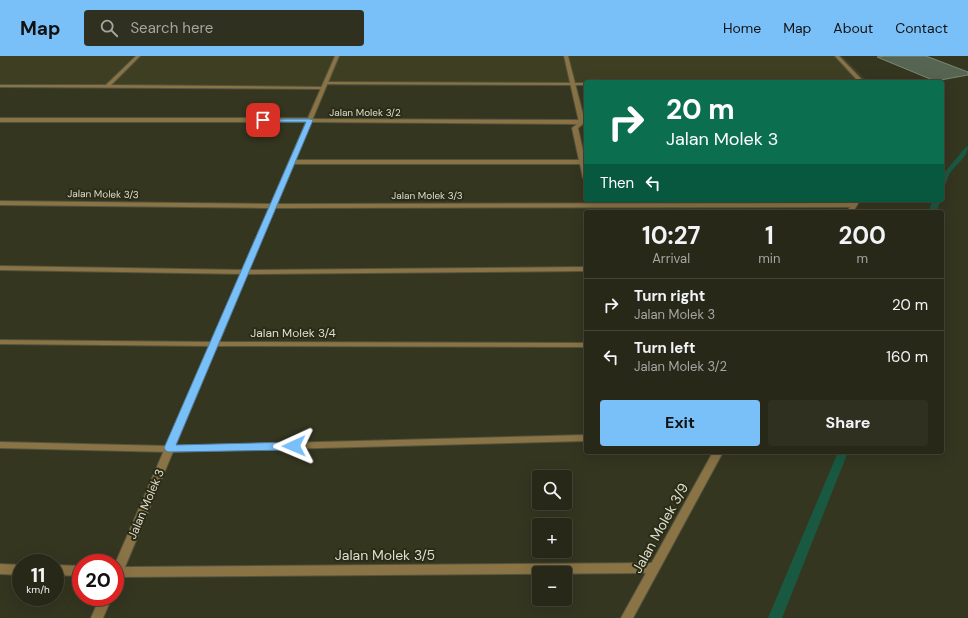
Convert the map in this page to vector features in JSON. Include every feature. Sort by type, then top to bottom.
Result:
[{"type":"street","points":[[107,87],[138,56]]},
{"type":"street","name":"Jalan Molek 3","points":[[124,554],[337,56]]},
{"type":"street","points":[[292,162],[584,162],[575,128],[584,122],[566,56]]},
{"type":"street","points":[[838,56],[860,80]]},
{"type":"street","points":[[0,86],[107,87],[584,84]]},
{"type":"street","name":"Jalan Molek 3/2","points":[[0,120],[584,122]]},
{"type":"street","name":"Jalan Molek 3/3","points":[[0,203],[274,206],[592,203],[855,203]]},
{"type":"street","points":[[0,268],[245,272],[584,269]]},
{"type":"street","name":"Jalan Molek 3/4","points":[[0,342],[584,345]]},
{"type":"street","points":[[0,445],[169,448],[584,438]]},
{"type":"street","name":"Jalan Molek 3/9","points":[[627,618],[717,454]]},
{"type":"street","name":"Jalan Molek 3/5","points":[[124,573],[654,568]]},
{"type":"street","points":[[0,569],[12,570]]},
{"type":"street","points":[[97,618],[102,606]]},
{"type":"shaded area","points":[[0,56],[842,56],[867,80],[584,80],[584,86],[0,86]]},
{"type":"building","points":[[926,56],[968,72],[968,75],[933,80],[877,57]]},
{"type":"waterway","points":[[944,180],[946,174],[968,148]]},
{"type":"waterway","points":[[933,210],[936,202]]},
{"type":"waterway","points":[[775,618],[842,454]]},
{"type":"route","points":[[263,120],[310,120],[169,448],[294,446]]}]
